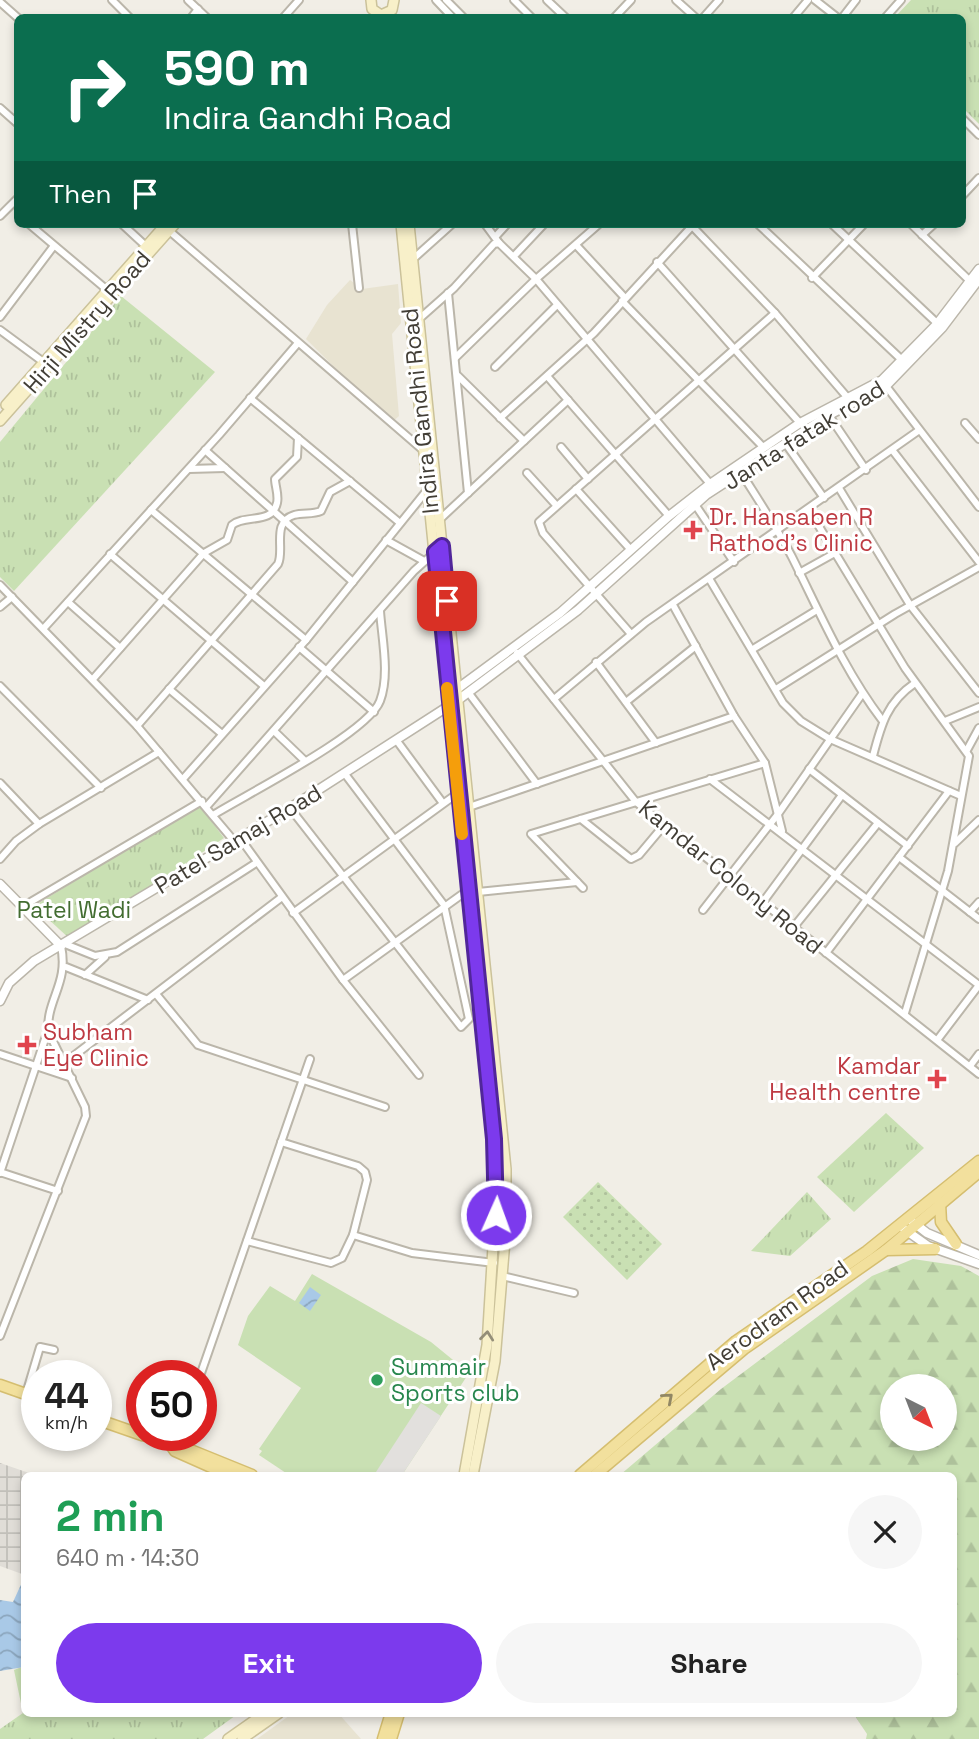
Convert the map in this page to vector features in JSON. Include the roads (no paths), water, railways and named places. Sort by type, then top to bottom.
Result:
[{"type":"main road","points":[[376,12],[394,6]]},
{"type":"main road","name":"Hirji Mistry Road","points":[[0,412],[166,228]]},
{"type":"main road","name":"Indira Gandhi Road","points":[[401,228],[428,451],[435,480],[449,701],[458,793],[473,891],[506,1169],[502,1276],[495,1361],[474,1472]]},
{"type":"main road","name":"Indira Gandhi Road","points":[[409,228],[419,319],[428,489],[457,695],[469,807],[473,891],[497,1171],[494,1263],[481,1387],[465,1472]]},
{"type":"main road","name":"Hirji Mistry Road","points":[[0,421],[106,289],[148,248]]},
{"type":"main road","points":[[428,489],[435,480]]},
{"type":"main road","name":"Aerodram Road","points":[[599,1472],[744,1349],[886,1250],[908,1225],[979,1161]]},
{"type":"main road","name":"Aerodram Road","points":[[583,1472],[736,1341],[940,1203],[979,1172]]},
{"type":"main road","points":[[940,1203],[941,1222],[957,1244]]},
{"type":"main road","points":[[886,1250],[935,1249]]},
{"type":"main road","points":[[0,1385],[21,1392]]},
{"type":"main road","points":[[175,1451],[222,1472]]},
{"type":"main road","points":[[198,1451],[245,1472]]},
{"type":"main road","points":[[228,1739],[259,1717]]},
{"type":"main road","points":[[242,1739],[273,1717]]},
{"type":"main road","points":[[383,1739],[390,1717]]},
{"type":"main road","points":[[391,1739],[398,1717]]},
{"type":"street","points":[[112,0],[126,14]]},
{"type":"street","points":[[188,0],[203,14]]},
{"type":"street","points":[[287,14],[299,0]]},
{"type":"street","points":[[436,0],[449,14]]},
{"type":"street","points":[[446,0],[460,14]]},
{"type":"street","points":[[514,0],[528,14]]},
{"type":"street","points":[[547,0],[562,14]]},
{"type":"street","points":[[618,14],[631,0]]},
{"type":"street","points":[[676,0],[692,14]]},
{"type":"street","points":[[707,14],[719,0]]},
{"type":"street","points":[[796,14],[808,0]]},
{"type":"street","points":[[814,0],[834,14]]},
{"type":"street","points":[[822,6],[827,0]]},
{"type":"street","points":[[844,14],[856,0]]},
{"type":"street","points":[[889,14],[901,0]]},
{"type":"street","points":[[0,2],[14,14]]},
{"type":"street","points":[[194,14],[198,9]]},
{"type":"street","points":[[0,108],[14,120]]},
{"type":"street","points":[[966,122],[979,135]]},
{"type":"street","points":[[966,192],[979,178]]},
{"type":"street","points":[[0,215],[14,202]]},
{"type":"street","points":[[10,206],[14,210]]},
{"type":"street","points":[[33,228],[106,289]]},
{"type":"street","points":[[126,228],[148,248]]},
{"type":"street","points":[[170,228],[298,343],[428,451]]},
{"type":"street","points":[[352,228],[359,288]]},
{"type":"street","points":[[413,259],[448,228]]},
{"type":"street","points":[[488,228],[536,279],[713,487],[800,424],[827,412],[847,397],[871,387],[940,326],[837,228]]},
{"type":"street","points":[[419,319],[448,293],[498,239],[505,228]]},
{"type":"street","points":[[515,255],[540,228]]},
{"type":"street","points":[[455,358],[536,279],[594,228]]},
{"type":"street","points":[[500,418],[587,340],[690,228]]},
{"type":"street","points":[[696,228],[775,313],[847,397]]},
{"type":"street","points":[[762,228],[902,362]]},
{"type":"street","points":[[812,278],[860,228]]},
{"type":"street","points":[[915,228],[975,282]]},
{"type":"street","points":[[922,235],[930,228]]},
{"type":"street","points":[[576,244],[697,381],[764,448]]},
{"type":"street","points":[[0,317],[53,247]]},
{"type":"street","points":[[657,262],[736,347],[800,424]]},
{"type":"street","name":"Janta fatak road","points":[[457,695],[468,692],[517,653],[713,487],[742,474],[827,412],[886,386],[975,282],[979,269]]},
{"type":"street","points":[[448,293],[468,493]]},
{"type":"street","points":[[495,367],[557,305]]},
{"type":"street","points":[[631,634],[539,528],[542,516],[588,479],[775,313]]},
{"type":"street","points":[[0,330],[45,364]]},
{"type":"street","points":[[44,628],[298,343]]},
{"type":"street","points":[[457,375],[524,441]]},
{"type":"street","points":[[547,376],[669,516]]},
{"type":"street","points":[[886,386],[918,431],[978,502]]},
{"type":"street","points":[[250,398],[400,523]]},
{"type":"street","points":[[439,520],[568,400]]},
{"type":"street","points":[[827,412],[866,470]]},
{"type":"street","points":[[965,424],[979,439]]},
{"type":"street","points":[[554,699],[631,634],[918,431]]},
{"type":"street","points":[[93,679],[204,552],[227,540],[237,521],[263,518],[273,511],[277,503],[275,479],[297,457],[298,438]]},
{"type":"street","points":[[786,444],[824,498]]},
{"type":"street","points":[[561,447],[588,479]]},
{"type":"street","points":[[205,450],[353,582]]},
{"type":"street","points":[[776,689],[979,564],[893,451]]},
{"type":"street","points":[[188,469],[225,468]]},
{"type":"street","points":[[527,473],[556,505]]},
{"type":"street","points":[[742,474],[777,532],[862,694],[882,720]]},
{"type":"street","points":[[137,726],[280,560],[279,539],[285,521],[292,515],[321,511],[330,492],[350,481]]},
{"type":"street","points":[[839,488],[910,606],[979,692]]},
{"type":"street","points":[[183,779],[306,640],[428,489]]},
{"type":"street","points":[[576,489],[631,550]]},
{"type":"street","points":[[593,589],[669,516],[693,502],[734,562]]},
{"type":"street","points":[[151,510],[306,640]]},
{"type":"street","points":[[809,510],[915,683],[967,750],[969,765],[961,796],[955,844],[943,892],[905,1013]]},
{"type":"street","points":[[386,540],[425,561]]},
{"type":"street","points":[[22,907],[205,804],[438,549]]},
{"type":"street","points":[[799,573],[835,553]]},
{"type":"street","points":[[110,554],[161,601],[264,686]]},
{"type":"street","points":[[710,580],[791,712],[830,739],[961,796]]},
{"type":"street","points":[[0,585],[137,726],[237,840],[419,1075]]},
{"type":"street","points":[[0,607],[12,597]]},
{"type":"street","points":[[68,602],[120,648]]},
{"type":"street","points":[[673,605],[734,716],[765,763],[782,832]]},
{"type":"street","points":[[753,649],[817,610]]},
{"type":"street","points":[[213,814],[363,724],[374,712],[384,680],[380,611]]},
{"type":"street","points":[[626,702],[696,646]]},
{"type":"street","points":[[299,647],[374,712]]},
{"type":"street","points":[[457,695],[517,653]]},
{"type":"street","name":"Kamdar Colony Road","points":[[517,653],[636,802],[979,1074]]},
{"type":"street","points":[[596,662],[656,743]]},
{"type":"street","points":[[873,756],[882,720],[898,696],[915,683]]},
{"type":"street","points":[[0,686],[101,788]]},
{"type":"street","points":[[169,689],[222,734]]},
{"type":"street","points":[[468,692],[537,784]]},
{"type":"street","points":[[703,910],[778,814],[862,694]]},
{"type":"street","name":"Patel Samaj Road","points":[[0,1001],[4,985],[34,961],[345,774],[397,741],[457,695]]},
{"type":"street","points":[[945,721],[963,711],[979,707]]},
{"type":"street","points":[[469,807],[734,716]]},
{"type":"street","points":[[967,750],[979,729]]},
{"type":"street","points":[[274,731],[304,760]]},
{"type":"street","points":[[397,741],[442,802]]},
{"type":"street","points":[[0,859],[16,841],[39,824],[159,752]]},
{"type":"street","points":[[583,888],[531,834],[765,763]]},
{"type":"street","points":[[809,769],[908,846]]},
{"type":"street","points":[[290,808],[461,1027],[463,1026],[469,1018],[444,905],[345,774]]},
{"type":"street","points":[[710,779],[979,985],[938,1039]]},
{"type":"street","points":[[0,783],[39,824]]},
{"type":"street","points":[[826,953],[949,792]]},
{"type":"street","points":[[293,913],[392,838],[458,793]]},
{"type":"street","points":[[763,902],[842,795]]},
{"type":"street","points":[[581,819],[631,859],[639,855],[665,824]]},
{"type":"street","points":[[955,844],[979,820]]},
{"type":"street","points":[[793,928],[878,823]]},
{"type":"street","points":[[900,857],[979,919]]},
{"type":"street","points":[[85,975],[107,956],[256,863]]},
{"type":"street","points":[[343,980],[444,905],[473,891],[577,881]]},
{"type":"street","points":[[0,884],[63,945],[107,956]]},
{"type":"street","points":[[63,1064],[282,897]]},
{"type":"street","points":[[970,912],[979,902]]},
{"type":"street","points":[[58,1191],[0,1173],[48,1031],[48,1021],[66,967],[63,945]]},
{"type":"street","points":[[66,967],[148,1000]]},
{"type":"street","points":[[156,994],[178,1025],[198,1045],[385,1107]]},
{"type":"street","points":[[0,1336],[4,1314],[58,1191],[86,1116],[85,1107],[48,1031]]},
{"type":"street","points":[[0,1054],[72,1078]]},
{"type":"street","points":[[970,1066],[979,1054]]},
{"type":"street","points":[[206,1360],[310,1059]]},
{"type":"street","points":[[247,1241],[331,1263],[342,1258],[353,1235],[367,1180],[366,1172],[358,1166],[281,1142]]},
{"type":"street","points":[[908,1225],[979,1255]]},
{"type":"street","points":[[908,1225],[935,1249],[979,1264]]},
{"type":"street","points":[[353,1235],[412,1253],[494,1263]]},
{"type":"street","points":[[502,1276],[574,1293]]},
{"type":"street","points":[[36,1360],[40,1346],[54,1350]]},
{"type":"water","points":[[310,1287],[321,1295],[310,1311],[299,1303]]},
{"type":"water","points":[[21,1585],[21,1668],[0,1671],[0,1600],[13,1602]]},
{"type":"place","name":"Dr. Hansaben R Rathod's Clinic","points":[[693,530]]},
{"type":"place","name":"Subham Eye Clinic","points":[[27,1045]]},
{"type":"place","name":"Kamdar Health centre","points":[[937,1079]]},
{"type":"place","name":"Summair Sports club","points":[[377,1380]]},
{"type":"park label","name":"Patel Wadi","points":[[74,910]]}]
